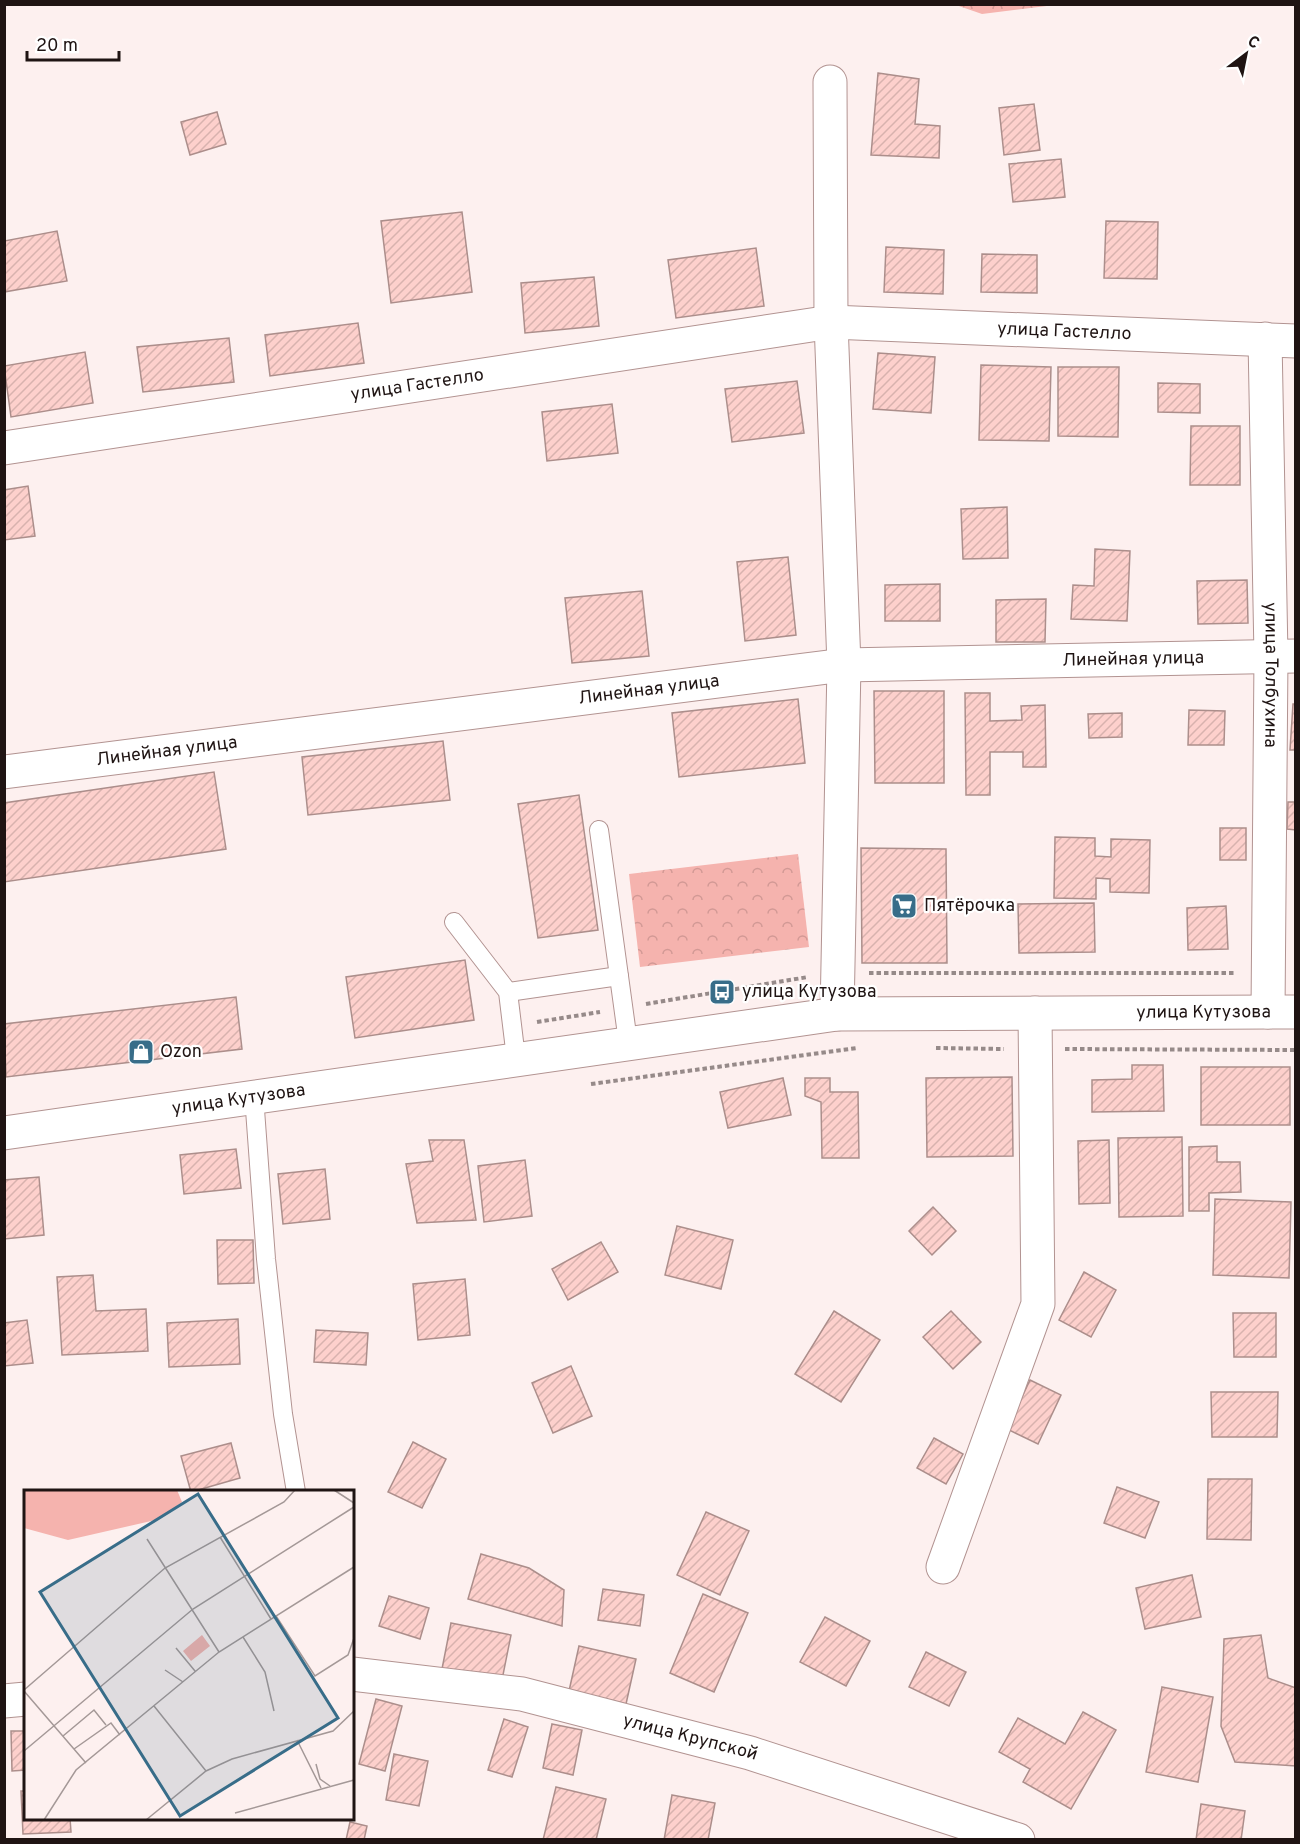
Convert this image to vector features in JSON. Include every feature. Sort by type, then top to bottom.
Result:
[{"type":"street","points":[[830,82],[831,322],[844,665],[837,1014]]},
{"type":"street","name":"улица Гастелло","points":[[4,448],[831,322],[1280,340]]},
{"type":"street","name":"улица Толбухина","points":[[1280,340],[1283,656],[1282,1012]]},
{"type":"street","name":"Линейная улица","points":[[4,772],[844,665],[1283,656]]},
{"type":"street","name":"улица Кутузова","points":[[4,1133],[628,1042],[837,1014],[1282,1012]]},
{"type":"street","points":[[943,1567],[1038,1304],[1035,1013]]},
{"type":"street","name":"улица Крупской","points":[[354,1674],[522,1694],[750,1753],[971,1831],[1018,1839]]},
{"type":"street","points":[[4,1701],[24,1699]]},
{"type":"lane","points":[[599,830],[628,1042]]},
{"type":"lane","points":[[454,922],[508,992],[516,1058]]},
{"type":"lane","points":[[508,992],[619,976]]},
{"type":"lane","points":[[254,1096],[266,1259],[284,1414],[296,1490]]},
{"type":"path","points":[[588,1085],[860,1048]]},
{"type":"path","points":[[930,1048],[1296,1050]]},
{"type":"green space","points":[[956,5],[1055,5],[982,14]]},
{"type":"green space","points":[[798,854],[809,947],[640,967],[629,874]]},
{"type":"building","points":[[878,73],[919,79],[915,124],[940,126],[939,158],[871,155]]},
{"type":"building","points":[[1034,104],[1040,150],[1004,155],[999,108]]},
{"type":"building","points":[[217,112],[226,144],[190,155],[181,122]]},
{"type":"building","points":[[1061,159],[1065,197],[1013,202],[1009,164]]},
{"type":"building","points":[[462,212],[472,292],[391,303],[381,221]]},
{"type":"building","points":[[1106,221],[1158,222],[1157,279],[1104,278]]},
{"type":"building","points":[[57,231],[67,281],[4,292],[4,241]]},
{"type":"building","points":[[886,247],[944,250],[943,294],[884,292]]},
{"type":"building","points":[[756,248],[764,306],[676,318],[668,260]]},
{"type":"building","points":[[982,254],[1037,255],[1037,293],[981,292]]},
{"type":"building","points":[[594,277],[599,326],[525,333],[521,283]]},
{"type":"building","points":[[358,323],[364,363],[270,376],[265,335]]},
{"type":"building","points":[[229,338],[234,382],[143,392],[137,347]]},
{"type":"building","points":[[85,352],[93,403],[11,417],[4,366]]},
{"type":"building","points":[[878,353],[935,357],[931,413],[873,409]]},
{"type":"building","points":[[981,365],[1051,367],[1049,441],[979,440]]},
{"type":"building","points":[[1058,367],[1119,367],[1118,437],[1058,436]]},
{"type":"building","points":[[797,381],[804,433],[732,442],[725,389]]},
{"type":"building","points":[[1158,383],[1200,384],[1200,413],[1158,412]]},
{"type":"building","points":[[612,404],[618,453],[547,461],[542,412]]},
{"type":"building","points":[[1191,426],[1240,426],[1240,485],[1190,485]]},
{"type":"building","points":[[28,486],[35,536],[4,540],[4,490]]},
{"type":"building","points":[[1007,507],[1008,558],[963,559],[961,509]]},
{"type":"building","points":[[1095,549],[1130,551],[1127,621],[1071,619],[1073,585],[1094,586]]},
{"type":"building","points":[[788,557],[796,635],[745,641],[737,562]]},
{"type":"building","points":[[1247,580],[1248,623],[1198,624],[1197,581]]},
{"type":"building","points":[[940,584],[940,621],[885,621],[885,585]]},
{"type":"building","points":[[642,591],[649,656],[572,663],[565,598]]},
{"type":"building","points":[[1046,599],[1045,642],[996,642],[996,600]]},
{"type":"building","points":[[874,691],[944,691],[944,783],[875,783]]},
{"type":"building","points":[[965,693],[990,693],[990,721],[1022,720],[1021,706],[1045,705],[1046,767],[1023,767],[1023,752],[990,752],[990,795],[966,795]]},
{"type":"building","points":[[798,699],[805,763],[679,777],[672,713]]},
{"type":"building","points":[[1293,704],[1296,704],[1296,750],[1290,750]]},
{"type":"building","points":[[1189,710],[1225,711],[1224,745],[1188,745]]},
{"type":"building","points":[[1122,713],[1122,737],[1089,738],[1088,714]]},
{"type":"building","points":[[443,741],[450,800],[308,815],[302,757]]},
{"type":"building","points":[[214,772],[226,849],[4,882],[4,803]]},
{"type":"building","points":[[579,795],[598,930],[538,938],[518,804]]},
{"type":"building","points":[[1288,802],[1296,802],[1296,830],[1287,829]]},
{"type":"building","points":[[1220,828],[1246,828],[1246,860],[1220,860]]},
{"type":"building","points":[[1055,837],[1095,838],[1095,856],[1111,857],[1111,839],[1150,840],[1149,893],[1110,892],[1110,879],[1096,878],[1096,899],[1054,898]]},
{"type":"building","name":"Пятёрочка","points":[[861,848],[946,849],[947,963],[862,963]]},
{"type":"building","points":[[1094,903],[1095,952],[1019,953],[1018,904]]},
{"type":"building","points":[[1226,906],[1228,949],[1188,950],[1187,908]]},
{"type":"building","points":[[465,960],[474,1020],[355,1038],[346,977]]},
{"type":"building","points":[[236,997],[242,1049],[6,1077],[4,1024]]},
{"type":"building","points":[[1132,1065],[1163,1065],[1164,1111],[1092,1112],[1092,1080],[1132,1079]]},
{"type":"building","points":[[1201,1067],[1290,1067],[1290,1125],[1201,1125]]},
{"type":"building","points":[[1012,1077],[1013,1156],[927,1157],[926,1078]]},
{"type":"building","points":[[783,1078],[791,1115],[728,1128],[720,1092]]},
{"type":"building","points":[[805,1078],[830,1078],[830,1092],[858,1092],[859,1158],[822,1158],[821,1102],[805,1096]]},
{"type":"building","points":[[1182,1137],[1183,1216],[1119,1217],[1118,1138]]},
{"type":"building","points":[[429,1140],[464,1140],[476,1220],[417,1223],[406,1164],[433,1161]]},
{"type":"building","points":[[1109,1140],[1110,1203],[1079,1204],[1078,1141]]},
{"type":"building","points":[[1217,1146],[1217,1162],[1240,1162],[1241,1192],[1209,1193],[1209,1211],[1189,1211],[1189,1147]]},
{"type":"building","points":[[236,1149],[241,1188],[184,1194],[180,1155]]},
{"type":"building","points":[[525,1160],[532,1216],[484,1222],[478,1166]]},
{"type":"building","points":[[325,1169],[330,1219],[283,1224],[278,1174]]},
{"type":"building","points":[[39,1177],[44,1235],[4,1239],[4,1180]]},
{"type":"building","points":[[1215,1199],[1291,1202],[1289,1278],[1213,1275]]},
{"type":"building","points":[[933,1207],[956,1231],[932,1255],[909,1231]]},
{"type":"building","points":[[677,1226],[733,1240],[721,1289],[665,1275]]},
{"type":"building","points":[[217,1240],[253,1240],[254,1283],[218,1284]]},
{"type":"building","points":[[601,1242],[618,1272],[568,1300],[552,1269]]},
{"type":"building","points":[[1084,1272],[1116,1290],[1091,1337],[1059,1320]]},
{"type":"building","points":[[93,1275],[96,1311],[146,1309],[148,1351],[62,1355],[57,1277]]},
{"type":"building","points":[[465,1279],[470,1335],[418,1340],[413,1284]]},
{"type":"building","points":[[834,1311],[880,1340],[841,1402],[795,1374]]},
{"type":"building","points":[[951,1311],[981,1342],[953,1369],[923,1337]]},
{"type":"building","points":[[1233,1313],[1276,1313],[1276,1357],[1234,1357]]},
{"type":"building","points":[[238,1319],[240,1364],[169,1367],[167,1323]]},
{"type":"building","points":[[27,1320],[33,1363],[4,1366],[4,1323]]},
{"type":"building","points":[[316,1330],[368,1333],[366,1365],[314,1362]]},
{"type":"building","points":[[571,1366],[592,1416],[553,1433],[532,1383]]},
{"type":"building","points":[[1030,1380],[1061,1395],[1038,1444],[1007,1429]]},
{"type":"building","points":[[1211,1392],[1278,1392],[1277,1437],[1212,1437]]},
{"type":"building","points":[[934,1438],[963,1454],[946,1484],[917,1468]]},
{"type":"building","points":[[413,1442],[446,1459],[422,1508],[388,1492]]},
{"type":"building","points":[[231,1443],[240,1478],[190,1490],[181,1456]]},
{"type":"building","points":[[1208,1479],[1252,1479],[1251,1540],[1207,1539]]},
{"type":"building","points":[[1117,1487],[1159,1502],[1145,1538],[1104,1523]]},
{"type":"building","points":[[706,1512],[749,1531],[720,1595],[677,1575]]},
{"type":"building","points":[[481,1554],[529,1568],[564,1590],[562,1626],[468,1599]]},
{"type":"building","points":[[1192,1575],[1201,1617],[1145,1629],[1136,1588]]},
{"type":"building","points":[[603,1589],[644,1595],[640,1626],[598,1620]]},
{"type":"building","points":[[703,1594],[748,1613],[714,1692],[670,1673]]},
{"type":"building","points":[[389,1596],[429,1608],[420,1639],[379,1626]]},
{"type":"building","points":[[825,1617],[870,1641],[846,1686],[800,1662]]},
{"type":"building","points":[[451,1623],[511,1635],[502,1680],[442,1669]]},
{"type":"building","points":[[1261,1635],[1268,1678],[1296,1688],[1296,1766],[1235,1762],[1221,1726],[1224,1639]]},
{"type":"building","points":[[579,1646],[636,1659],[626,1704],[569,1691]]},
{"type":"building","points":[[926,1652],[966,1672],[949,1706],[909,1687]]},
{"type":"building","points":[[1162,1687],[1213,1697],[1198,1782],[1146,1772]]},
{"type":"building","points":[[376,1699],[402,1706],[385,1771],[359,1764]]},
{"type":"building","points":[[1083,1712],[1116,1730],[1071,1809],[1023,1782],[1030,1769],[999,1752],[1018,1718],[1065,1744]]},
{"type":"building","points":[[504,1719],[528,1727],[512,1777],[488,1770]]},
{"type":"building","points":[[552,1724],[582,1730],[573,1775],[543,1768]]},
{"type":"building","points":[[11,1731],[24,1731],[24,1770],[12,1771]]},
{"type":"building","points":[[394,1754],[428,1761],[419,1806],[386,1800]]},
{"type":"building","points":[[556,1787],[606,1799],[596,1840],[543,1840]]},
{"type":"building","points":[[21,1791],[24,1791],[24,1820],[70,1820],[71,1832],[23,1834]]},
{"type":"building","points":[[672,1795],[715,1803],[708,1840],[664,1840]]},
{"type":"building","points":[[1201,1804],[1245,1811],[1241,1840],[1196,1840]]},
{"type":"building","points":[[350,1822],[367,1826],[364,1840],[346,1840]]},
{"type":"place","name":"Пятёрочка","points":[[904,906]]},
{"type":"place","name":"улица Кутузова","points":[[722,992]]},
{"type":"place","name":"Ozon","points":[[141,1052]]}]
